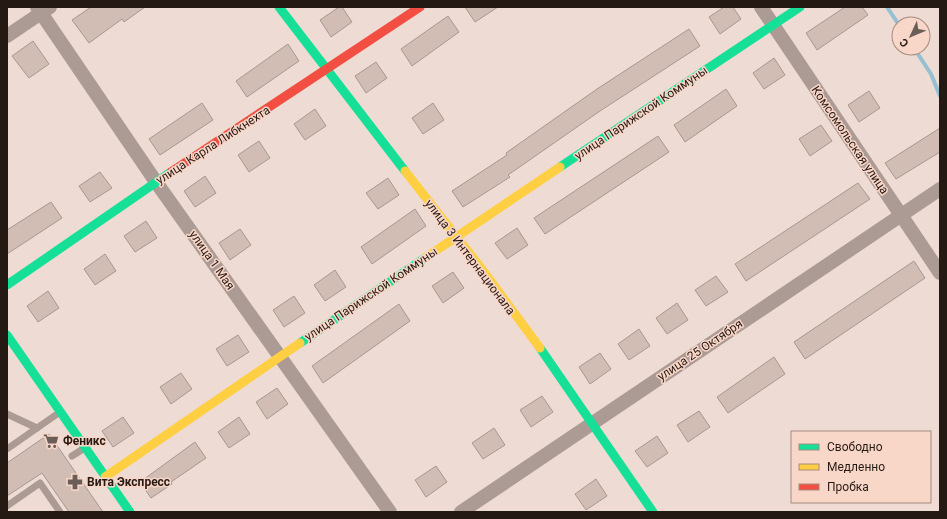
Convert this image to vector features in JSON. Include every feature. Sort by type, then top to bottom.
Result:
[{"type":"main road","name":"улица 3 Интернационала","points":[[279,7],[326,71],[456,236],[593,423],[653,512]]},
{"type":"main road","name":"улица Карла Либкнехта","points":[[7,285],[156,182],[326,71],[420,7]]},
{"type":"main road","name":"улица Парижской Коммуны","points":[[105,477],[456,236],[800,7]]},
{"type":"main road","points":[[7,335],[130,512]]},
{"type":"street","name":"Комсомольская улица","points":[[761,7],[940,272]]},
{"type":"street","points":[[7,36],[43,9]]},
{"type":"street","name":"улица 1 Мая","points":[[43,9],[156,182],[390,512]]},
{"type":"street","name":"улица 25 Октября","points":[[461,512],[900,214],[940,189]]},
{"type":"lane","points":[[7,449],[60,412]]},
{"type":"lane","points":[[7,414],[37,428]]},
{"type":"lane","points":[[72,456],[85,448]]},
{"type":"lane","points":[[7,506],[40,483],[60,512]]},
{"type":"building","points":[[91,7],[145,7],[124,22],[122,19],[89,43],[72,20]]},
{"type":"building","points":[[339,7],[342,7],[352,22],[331,37],[320,20]]},
{"type":"building","points":[[465,7],[498,7],[475,22]]},
{"type":"building","points":[[724,7],[733,7],[741,19],[720,34],[709,17]]},
{"type":"building","points":[[845,7],[862,7],[868,15],[817,50],[806,33]]},
{"type":"building","points":[[448,16],[459,32],[412,66],[401,49]]},
{"type":"building","points":[[689,29],[700,46],[600,111],[508,175],[510,177],[463,207],[452,191],[507,155],[506,153],[597,89]]},
{"type":"building","points":[[33,41],[49,64],[29,78],[12,56]]},
{"type":"building","points":[[288,44],[299,61],[247,97],[236,81]]},
{"type":"building","points":[[774,58],[785,75],[764,89],[753,73]]},
{"type":"building","points":[[376,62],[387,78],[366,93],[355,76]]},
{"type":"building","points":[[726,89],[737,106],[685,142],[674,125]]},
{"type":"building","points":[[869,91],[880,108],[859,122],[848,105]]},
{"type":"building","points":[[202,103],[213,120],[160,155],[149,139]]},
{"type":"building","points":[[433,103],[444,120],[423,134],[412,118]]},
{"type":"building","points":[[315,109],[326,126],[305,140],[294,124]]},
{"type":"building","points":[[821,125],[832,141],[810,156],[799,139]]},
{"type":"building","points":[[940,128],[940,152],[896,179],[885,163]]},
{"type":"building","points":[[658,136],[669,152],[545,234],[534,218]]},
{"type":"building","points":[[259,141],[270,158],[249,172],[238,155]]},
{"type":"building","points":[[100,172],[112,188],[90,202],[79,186]]},
{"type":"building","points":[[205,176],[216,193],[195,207],[184,191]]},
{"type":"building","points":[[388,178],[399,195],[378,209],[366,193]]},
{"type":"building","points":[[858,183],[870,199],[746,281],[735,264]]},
{"type":"building","points":[[51,202],[62,218],[7,254],[7,230]]},
{"type":"building","points":[[415,209],[426,226],[372,264],[361,247]]},
{"type":"building","points":[[146,221],[157,238],[135,252],[124,236]]},
{"type":"building","points":[[517,228],[528,245],[507,259],[495,243]]},
{"type":"building","points":[[240,229],[251,245],[230,260],[219,243]]},
{"type":"building","points":[[105,254],[116,271],[95,285],[84,269]]},
{"type":"building","points":[[914,261],[925,278],[805,359],[794,342]]},
{"type":"building","points":[[335,270],[346,287],[325,301],[314,285]]},
{"type":"building","points":[[453,272],[464,288],[443,303],[432,286]]},
{"type":"building","points":[[716,276],[728,292],[706,306],[695,290]]},
{"type":"building","points":[[48,291],[59,308],[38,322],[27,306]]},
{"type":"building","points":[[294,296],[305,313],[284,327],[273,310]]},
{"type":"building","points":[[677,303],[688,320],[667,334],[656,318]]},
{"type":"building","points":[[399,304],[410,321],[323,383],[312,366]]},
{"type":"building","points":[[639,329],[650,346],[629,360],[618,344]]},
{"type":"building","points":[[238,335],[249,352],[227,366],[216,349]]},
{"type":"building","points":[[600,353],[611,369],[590,384],[579,367]]},
{"type":"building","points":[[774,357],[785,374],[728,413],[717,397]]},
{"type":"building","points":[[181,373],[192,389],[171,404],[160,387]]},
{"type":"building","points":[[277,388],[288,404],[267,419],[256,402]]},
{"type":"building","points":[[542,396],[553,412],[531,427],[520,410]]},
{"type":"building","points":[[699,411],[710,427],[688,442],[677,425]]},
{"type":"building","points":[[123,417],[134,433],[113,447],[102,431]]},
{"type":"building","points":[[239,417],[250,434],[229,448],[218,432]]},
{"type":"building","points":[[494,428],[505,445],[483,459],[472,443]]},
{"type":"building","points":[[49,434],[103,512],[69,512],[42,473],[7,496],[7,463]]},
{"type":"building","points":[[657,436],[668,453],[647,467],[635,451]]},
{"type":"building","points":[[195,442],[206,458],[151,498],[140,482]]},
{"type":"building","points":[[436,466],[447,482],[426,497],[415,480]]},
{"type":"building","points":[[596,479],[607,496],[586,510],[575,494]]},
{"type":"waterway","points":[[887,7],[893,16]]},
{"type":"waterway","points":[[919,56],[931,74],[940,96]]},
{"type":"traffic: fast","points":[[279,7],[405,171]]},
{"type":"traffic: fast","points":[[560,167],[800,7]]},
{"type":"traffic: fast","points":[[7,285],[171,172]]},
{"type":"traffic: fast","points":[[300,343],[425,258]]},
{"type":"traffic: fast","points":[[7,335],[130,512]]},
{"type":"traffic: fast","points":[[540,348],[653,512]]},
{"type":"traffic: slow","points":[[425,258],[560,167]]},
{"type":"traffic: slow","points":[[405,171],[481,268],[540,348]]},
{"type":"traffic: slow","points":[[105,477],[300,343]]},
{"type":"traffic: jam","points":[[171,172],[420,7]]},
{"type":"place","name":"Феникс","points":[[51,441]]},
{"type":"place","name":"Вита Экспресс","points":[[75,482]]}]
